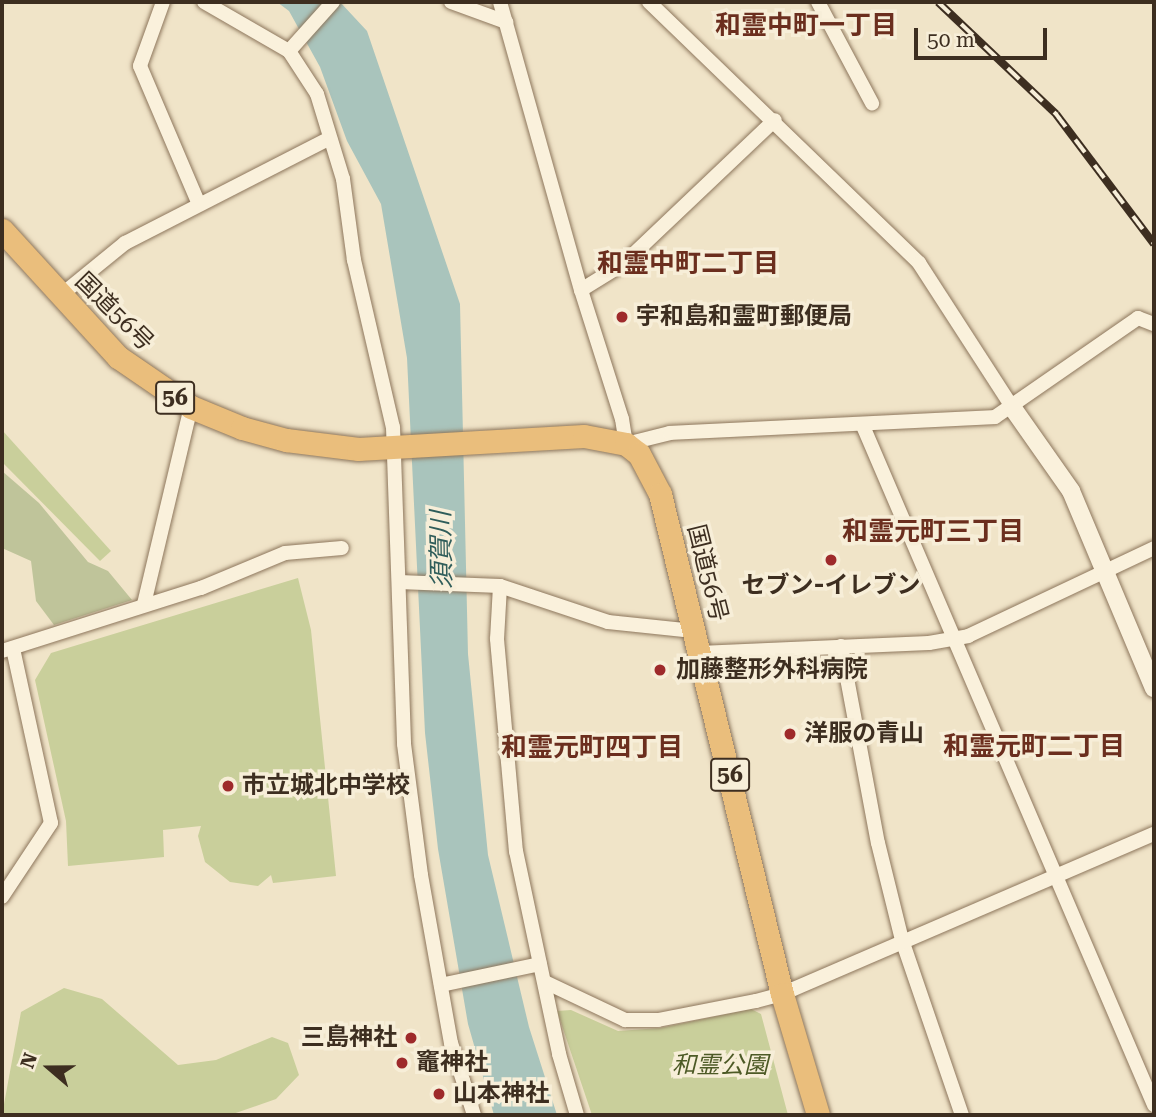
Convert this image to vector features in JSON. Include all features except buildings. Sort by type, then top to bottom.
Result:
[{"type":"highway","name":"国道56号","points":[[2,230],[118,357],[191,407],[286,440],[402,448]]},
{"type":"highway","name":"56","points":[[402,448],[584,436],[626,444]]},
{"type":"highway","name":"国道56号","points":[[626,444],[648,466],[660,494],[782,994],[818,1115]]},
{"type":"street","points":[[163,2],[140,66],[199,204]]},
{"type":"street","points":[[204,2],[292,47],[317,94],[343,179],[354,260],[402,448],[404,744],[428,926],[448,984],[452,1043],[474,1115]]},
{"type":"street","points":[[292,47],[333,2]]},
{"type":"street","points":[[451,2],[506,22]]},
{"type":"street","points":[[500,2],[581,290],[622,419],[626,444],[670,433],[863,426],[995,416],[1012,407],[1138,318],[1154,324]]},
{"type":"street","points":[[649,2],[775,120],[919,264],[1012,407],[1071,491],[1154,688]]},
{"type":"street","points":[[818,2],[872,103]]},
{"type":"street","points":[[581,290],[623,264],[775,120]]},
{"type":"street","points":[[60,296],[125,243],[330,138]]},
{"type":"street","points":[[144,604],[191,407]]},
{"type":"street","points":[[863,426],[952,639],[1058,877],[1154,1105]]},
{"type":"street","points":[[2,897],[51,823],[7,650],[115,618],[144,604],[201,589],[285,553],[342,548]]},
{"type":"street","points":[[403,582],[500,586],[608,622],[697,642],[841,646],[968,636],[1154,548]]},
{"type":"street","points":[[500,586],[497,639],[503,740],[516,851],[533,966],[545,982],[577,1115]]},
{"type":"street","points":[[841,646],[878,843],[902,940],[962,1115]]},
{"type":"street","points":[[545,982],[625,1020],[658,1020],[782,994],[902,940],[1058,877],[1154,834]]},
{"type":"street","points":[[448,984],[533,966]]},
{"type":"street","points":[[1147,1115],[1154,1112]]},
{"type":"green space","points":[[2,430],[111,551],[100,561],[2,462]]},
{"type":"green space","points":[[2,471],[39,503],[88,562],[108,571],[132,600],[54,625],[36,601],[31,561],[2,548]]},
{"type":"green space","points":[[298,578],[311,630],[336,876],[273,883],[271,875],[258,886],[230,882],[205,862],[198,836],[201,826],[163,830],[164,857],[68,866],[66,821],[35,680],[51,653]]},
{"type":"green space","points":[[64,988],[102,999],[178,1065],[216,1060],[272,1037],[288,1043],[299,1075],[276,1099],[230,1115],[2,1115],[21,1012]]},
{"type":"green space","name":"和霊公園","points":[[751,1009],[761,1014],[788,1115],[592,1115],[557,1011],[571,1010],[618,1031],[660,1028]]},
{"type":"water","name":"須賀川","points":[[277,2],[340,2],[367,31],[460,304],[468,654],[488,855],[529,1027],[557,1115],[494,1115],[468,1024],[438,849],[425,733],[407,358],[381,204],[347,141],[320,67],[289,11]]},
{"type":"railway","points":[[938,2],[1056,114],[1154,244]]},
{"type":"place","name":"宇和島和霊町郵便局","points":[[622,317]]},
{"type":"place","name":"セブン-イレブン","points":[[831,560]]},
{"type":"place","name":"加藤整形外科病院","points":[[660,670]]},
{"type":"place","name":"洋服の青山","points":[[790,734]]},
{"type":"place","name":"市立城北中学校","points":[[228,786]]},
{"type":"place","name":"三島神社","points":[[411,1038]]},
{"type":"place","name":"竈神社","points":[[402,1063]]},
{"type":"place","name":"山本神社","points":[[439,1094]]},
{"type":"district","name":"和霊中町一丁目","points":[[806,26]]},
{"type":"district","name":"和霊中町二丁目","points":[[688,264]]},
{"type":"district","name":"和霊元町三丁目","points":[[933,532]]},
{"type":"district","name":"和霊元町二丁目","points":[[1034,747]]},
{"type":"district","name":"和霊元町四丁目","points":[[592,748]]}]
